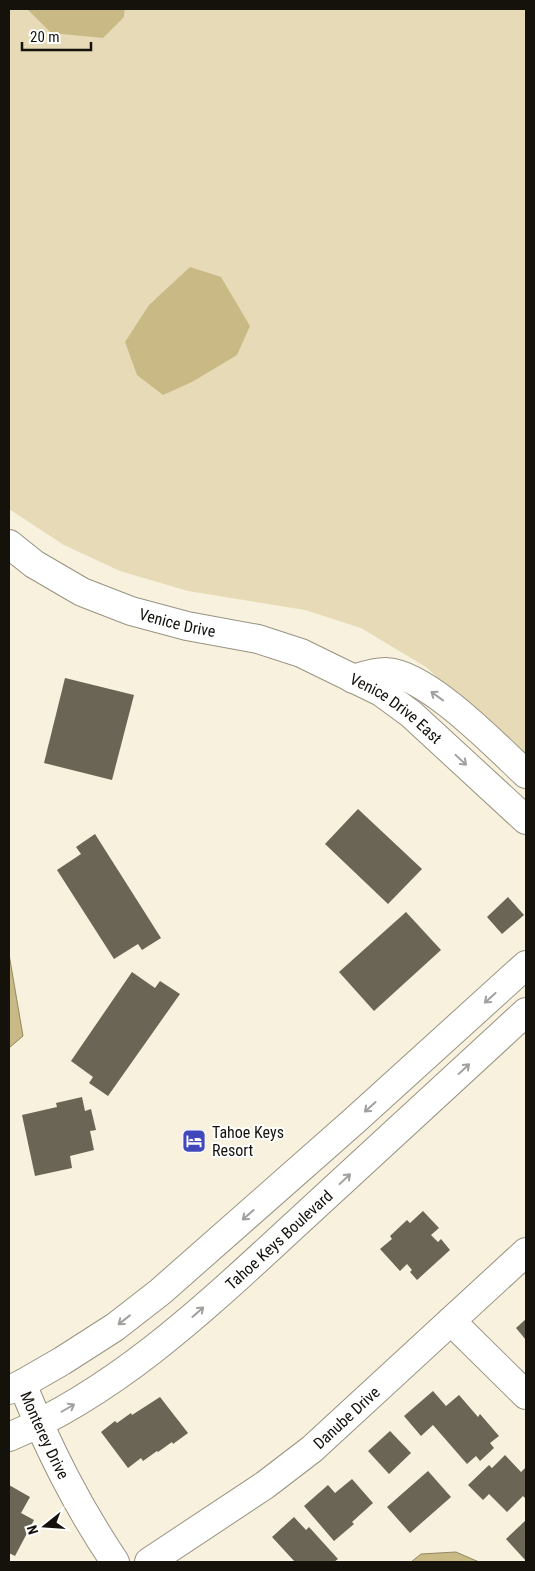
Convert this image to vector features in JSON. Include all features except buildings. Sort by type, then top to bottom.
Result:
[{"type":"street","name":"Venice Drive","points":[[9,544],[34,564],[82,592],[131,611],[187,626],[258,638],[302,653],[353,679]]},
{"type":"street","name":"Venice Drive East","points":[[353,679],[386,671],[413,679],[441,698],[476,727],[526,774]]},
{"type":"street","name":"Venice Drive East","points":[[353,679],[381,692],[412,714],[526,820]]},
{"type":"street","points":[[16,1387],[62,1361],[115,1327],[160,1292],[354,1121],[526,965]]},
{"type":"street","name":"Tahoe Keys Boulevard","points":[[9,1437],[39,1425],[89,1396],[184,1324],[236,1279],[526,1012]]},
{"type":"street","name":"Danube Drive","points":[[149,1562],[266,1485],[312,1449],[526,1252]]},
{"type":"street","points":[[451,1321],[526,1395]]},
{"type":"street","name":"Monterey Drive","points":[[16,1387],[39,1425],[62,1474],[90,1526],[116,1562]]},
{"type":"shaded area","points":[[9,9],[27,9],[51,33],[124,17],[125,9],[526,9],[526,753],[479,716],[426,667],[361,628],[305,610],[188,591],[120,571],[64,545],[9,509]]},
{"type":"shaded area","points":[[27,9],[125,9],[124,17],[103,38],[51,33]]},
{"type":"shaded area","points":[[190,267],[221,277],[250,326],[237,355],[192,382],[163,395],[137,375],[125,342],[149,305]]},
{"type":"shaded area","points":[[9,954],[23,1036],[9,1048]]},
{"type":"shaded area","points":[[456,1552],[479,1562],[411,1562],[421,1554]]},
{"type":"place","name":"Tahoe Keys Resort","points":[[194,1141]]}]
